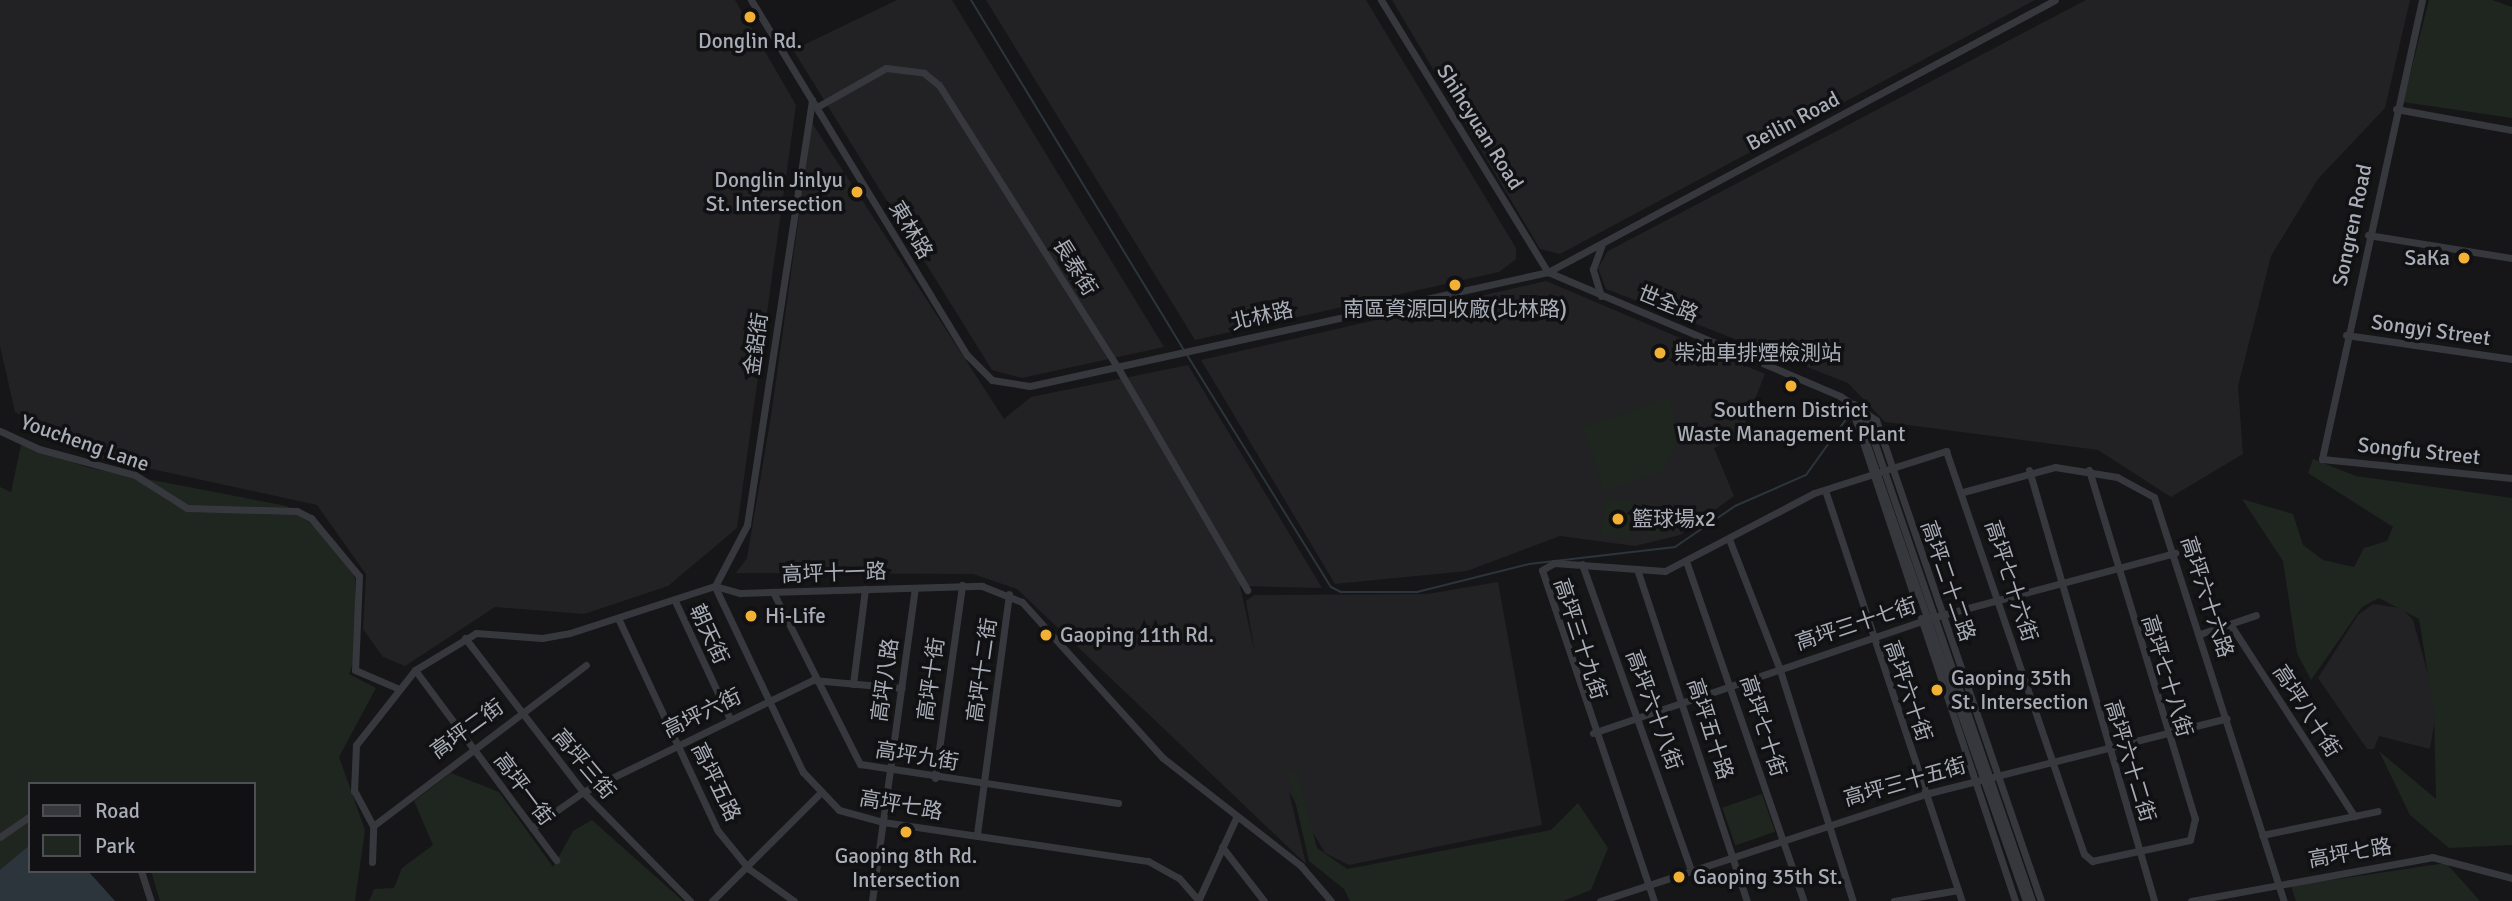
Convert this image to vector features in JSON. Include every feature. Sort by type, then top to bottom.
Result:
[{"type":"street","name":"東林路","points":[[751,0],[985,376]]},
{"type":"street","name":"Shihcyuan Road","points":[[1381,0],[1548,272]]},
{"type":"street","name":"Beilin Road","points":[[1548,272],[2055,0]]},
{"type":"street","name":"Songren Road","points":[[2322,459],[2346,335],[2422,0]]},
{"type":"street","name":"長泰街","points":[[817,107],[886,68],[905,67],[939,85],[1118,368],[1247,590]]},
{"type":"street","name":"金鋁街","points":[[715,586],[747,525],[812,99]]},
{"type":"street","points":[[2396,109],[2512,130]]},
{"type":"street","points":[[2368,235],[2512,258]]},
{"type":"street","points":[[1601,296],[1593,269],[1602,244]]},
{"type":"street","name":"世全路","points":[[1548,272],[1851,401]]},
{"type":"street","name":"北林路","points":[[985,376],[1030,386],[1548,272]]},
{"type":"street","name":"Songyi Street","points":[[2346,335],[2512,359]]},
{"type":"street","name":"高坪二十二路","points":[[1851,401],[1881,472],[1931,618],[1990,775],[2041,901]]},
{"type":"street","name":"高坪二十二路","points":[[1851,401],[1876,420],[1881,472],[1931,618],[1990,775],[2032,901]]},
{"type":"street","name":"Youcheng Lane","points":[[0,431],[39,449],[135,475],[187,508],[297,511],[312,518],[359,576],[355,670],[397,688]]},
{"type":"street","name":"高坪七十六街","points":[[1881,472],[1946,451],[1963,492],[2084,854],[2092,861],[2140,852]]},
{"type":"street","name":"Songfu Street","points":[[2322,459],[2512,478]]},
{"type":"street","name":"高坪六十六路","points":[[1963,492],[2029,470],[2089,470],[2154,497],[2175,553],[2284,901]]},
{"type":"street","name":"高坪六十二街","points":[[2029,470],[2059,583],[2154,901]]},
{"type":"street","name":"高坪七十八街","points":[[2089,470],[2196,833],[2140,852]]},
{"type":"street","name":"高坪三十九街","points":[[1654,901],[1540,580],[1542,569],[1554,562],[1637,569],[1686,564],[1825,490],[1881,472]]},
{"type":"street","name":"高坪六十街","points":[[1825,490],[1871,636],[1962,901]]},
{"type":"street","points":[[1729,539],[1779,667],[1853,901]]},
{"type":"street","name":"高坪三十七街","points":[[1593,733],[1871,636],[1998,599],[2175,553]]},
{"type":"street","name":"高坪六十八街","points":[[1582,564],[1639,718],[1690,868]]},
{"type":"street","name":"高坪七十街","points":[[1686,564],[1731,683],[1804,901]]},
{"type":"street","name":"高坪五十路","points":[[1637,569],[1684,700],[1747,901]]},
{"type":"street","name":"高坪十一路","points":[[373,826],[354,791],[351,757],[397,688],[415,670],[465,638],[491,632],[542,638],[675,601],[715,586],[773,592],[962,585],[1009,594]]},
{"type":"street","name":"高坪十街","points":[[935,778],[962,585]]},
{"type":"street","points":[[712,901],[749,869],[818,795],[768,700],[715,586]]},
{"type":"street","name":"高坪八路","points":[[873,901],[915,588]]},
{"type":"street","points":[[853,684],[865,589]]},
{"type":"street","name":"高坪九街","points":[[773,592],[813,680],[853,758],[890,771],[1118,803]]},
{"type":"street","points":[[1009,594],[1063,644],[1163,758],[1236,818],[1301,866],[1331,901]]},
{"type":"street","name":"高坪十二街","points":[[977,834],[1009,594]]},
{"type":"street","name":"朝天街","points":[[675,601],[730,719]]},
{"type":"street","points":[[2200,634],[2256,615]]},
{"type":"street","name":"高坪五路","points":[[618,618],[718,831],[749,869],[794,901]]},
{"type":"street","name":"高坪二十二路","points":[[1931,618],[1973,780],[2015,901]]},
{"type":"street","name":"高坪八十街","points":[[2230,624],[2354,816]]},
{"type":"street","name":"高坪三街","points":[[465,638],[519,712],[583,792],[690,901]]},
{"type":"street","name":"高坪二街","points":[[373,826],[519,712],[586,666]]},
{"type":"street","name":"高坪一街","points":[[415,670],[556,860]]},
{"type":"street","name":"高坪六街","points":[[532,828],[583,792],[813,680],[902,688]]},
{"type":"street","name":"高坪三十五街","points":[[1600,901],[1782,837],[1990,775],[2166,735],[2227,718]]},
{"type":"street","name":"高坪二十二路","points":[[1990,775],[2026,901]]},
{"type":"street","name":"高坪七路","points":[[818,795],[838,810],[883,822],[1148,861],[1171,872],[1198,901]]},
{"type":"street","points":[[2262,835],[2378,811]]},
{"type":"street","points":[[0,837],[28,817]]},
{"type":"street","points":[[1198,901],[1236,818]]},
{"type":"street","points":[[372,862],[373,826]]},
{"type":"street","points":[[1222,847],[1264,901]]},
{"type":"street","name":"高坪七路","points":[[2192,901],[2442,856],[2512,878]]},
{"type":"street","points":[[142,873],[151,901]]},
{"type":"street","points":[[1894,901],[1958,890]]},
{"type":"shaded area","points":[[0,0],[735,0],[796,105],[737,528],[668,586],[584,614],[495,607],[405,666],[383,657],[363,629],[366,574],[317,505],[92,456],[15,412],[0,346]]},
{"type":"shaded area","points":[[897,0],[952,0],[1164,347],[1022,378],[992,370],[793,50]]},
{"type":"shaded area","points":[[986,0],[1366,0],[1516,248],[1516,259],[1499,272],[1195,340]]},
{"type":"shaded area","points":[[1392,0],[2035,0],[1560,254],[1540,249]]},
{"type":"shaded area","points":[[2086,0],[2410,0],[2385,108],[2318,179],[2271,256],[2238,386],[2243,454],[2171,497],[2098,450],[1885,422],[1848,383],[1606,289],[1598,268],[1608,251]]},
{"type":"shaded area","points":[[812,123],[1004,419],[1031,397],[1188,365],[1322,588],[1240,586],[1255,653],[1246,601],[1254,595],[1427,594],[1498,582],[1542,825],[1349,865],[1325,853],[1289,792],[1306,864],[1017,589],[973,574],[736,573],[747,558],[771,416]]},
{"type":"shaded area","points":[[1546,281],[1765,374],[1740,436],[1714,448],[1734,496],[1680,535],[1635,546],[1560,536],[1467,571],[1335,584],[1201,360]]},
{"type":"shaded area","points":[[2373,604],[2401,608],[2413,620],[2437,707],[2430,749],[2379,736],[2374,749],[2367,749],[2318,678],[2358,615]]},
{"type":"shaded area","points":[[28,847],[28,873],[90,873],[115,901],[0,901],[0,870]]},
{"type":"green space","points":[[2429,0],[2492,0],[2512,7],[2512,118],[2403,102]]},
{"type":"green space","points":[[1668,398],[1680,435],[1663,471],[1604,491],[1583,427]]},
{"type":"green space","points":[[21,445],[90,468],[287,506],[336,542],[355,578],[355,657],[349,674],[376,688],[339,757],[365,830],[355,901],[160,901],[152,873],[256,873],[256,782],[28,782],[28,872],[0,890],[0,487],[11,492]]},
{"type":"green space","points":[[2313,459],[2356,476],[2512,498],[2512,845],[2449,848],[2410,815],[2379,751],[2436,799],[2434,711],[2419,619],[2379,598],[2362,607],[2311,680],[2297,653],[2283,561],[2242,499],[2293,514],[2303,545],[2323,560],[2354,567],[2364,548],[2387,541],[2393,527],[2308,473]]},
{"type":"green space","name":"籃球場x2","points":[[1606,498],[1635,502],[1630,539],[1601,535]]},
{"type":"green space","points":[[1654,511],[1663,514],[1666,523],[1663,532],[1654,535],[1645,532],[1642,523],[1645,514]]},
{"type":"green space","points":[[1288,771],[1298,775],[1317,848],[1347,869],[1551,830],[1578,803],[1608,848],[1591,890],[1563,901],[1350,901],[1344,889],[1309,861]]},
{"type":"green space","points":[[451,773],[499,792],[553,867],[573,831],[592,820],[683,901],[369,901],[374,889],[394,888],[402,868],[433,845],[414,801]]},
{"type":"green space","points":[[1762,794],[1775,832],[1735,845],[1722,808]]},
{"type":"green space","points":[[2446,863],[2480,901],[2296,901],[2291,886]]},
{"type":"waterway","points":[[971,0],[1184,350]]},
{"type":"waterway","points":[[1187,355],[1331,587],[1341,592],[1417,592],[1529,564],[1675,547],[1735,506],[1806,475],[1847,418]]},
{"type":"place","name":"Donglin Rd.","points":[[750,17]]},
{"type":"place","name":"Donglin Jinlyu St. Intersection","points":[[857,192]]},
{"type":"place","name":"SaKa","points":[[2464,258]]},
{"type":"place","name":"南區資源回收廠(北林路)","points":[[1455,285]]},
{"type":"place","name":"柴油車排煙檢測站","points":[[1660,353]]},
{"type":"place","name":"Southern District Waste Management Plant","points":[[1791,386]]},
{"type":"place","name":"籃球場x2","points":[[1618,519]]},
{"type":"place","name":"Hi-Life","points":[[751,616]]},
{"type":"place","name":"Gaoping 11th Rd.","points":[[1046,635]]},
{"type":"place","name":"Gaoping 35th St. Intersection","points":[[1937,690]]},
{"type":"place","name":"Gaoping 8th Rd. Intersection","points":[[906,832]]},
{"type":"place","name":"Gaoping 35th St.","points":[[1679,877]]}]
